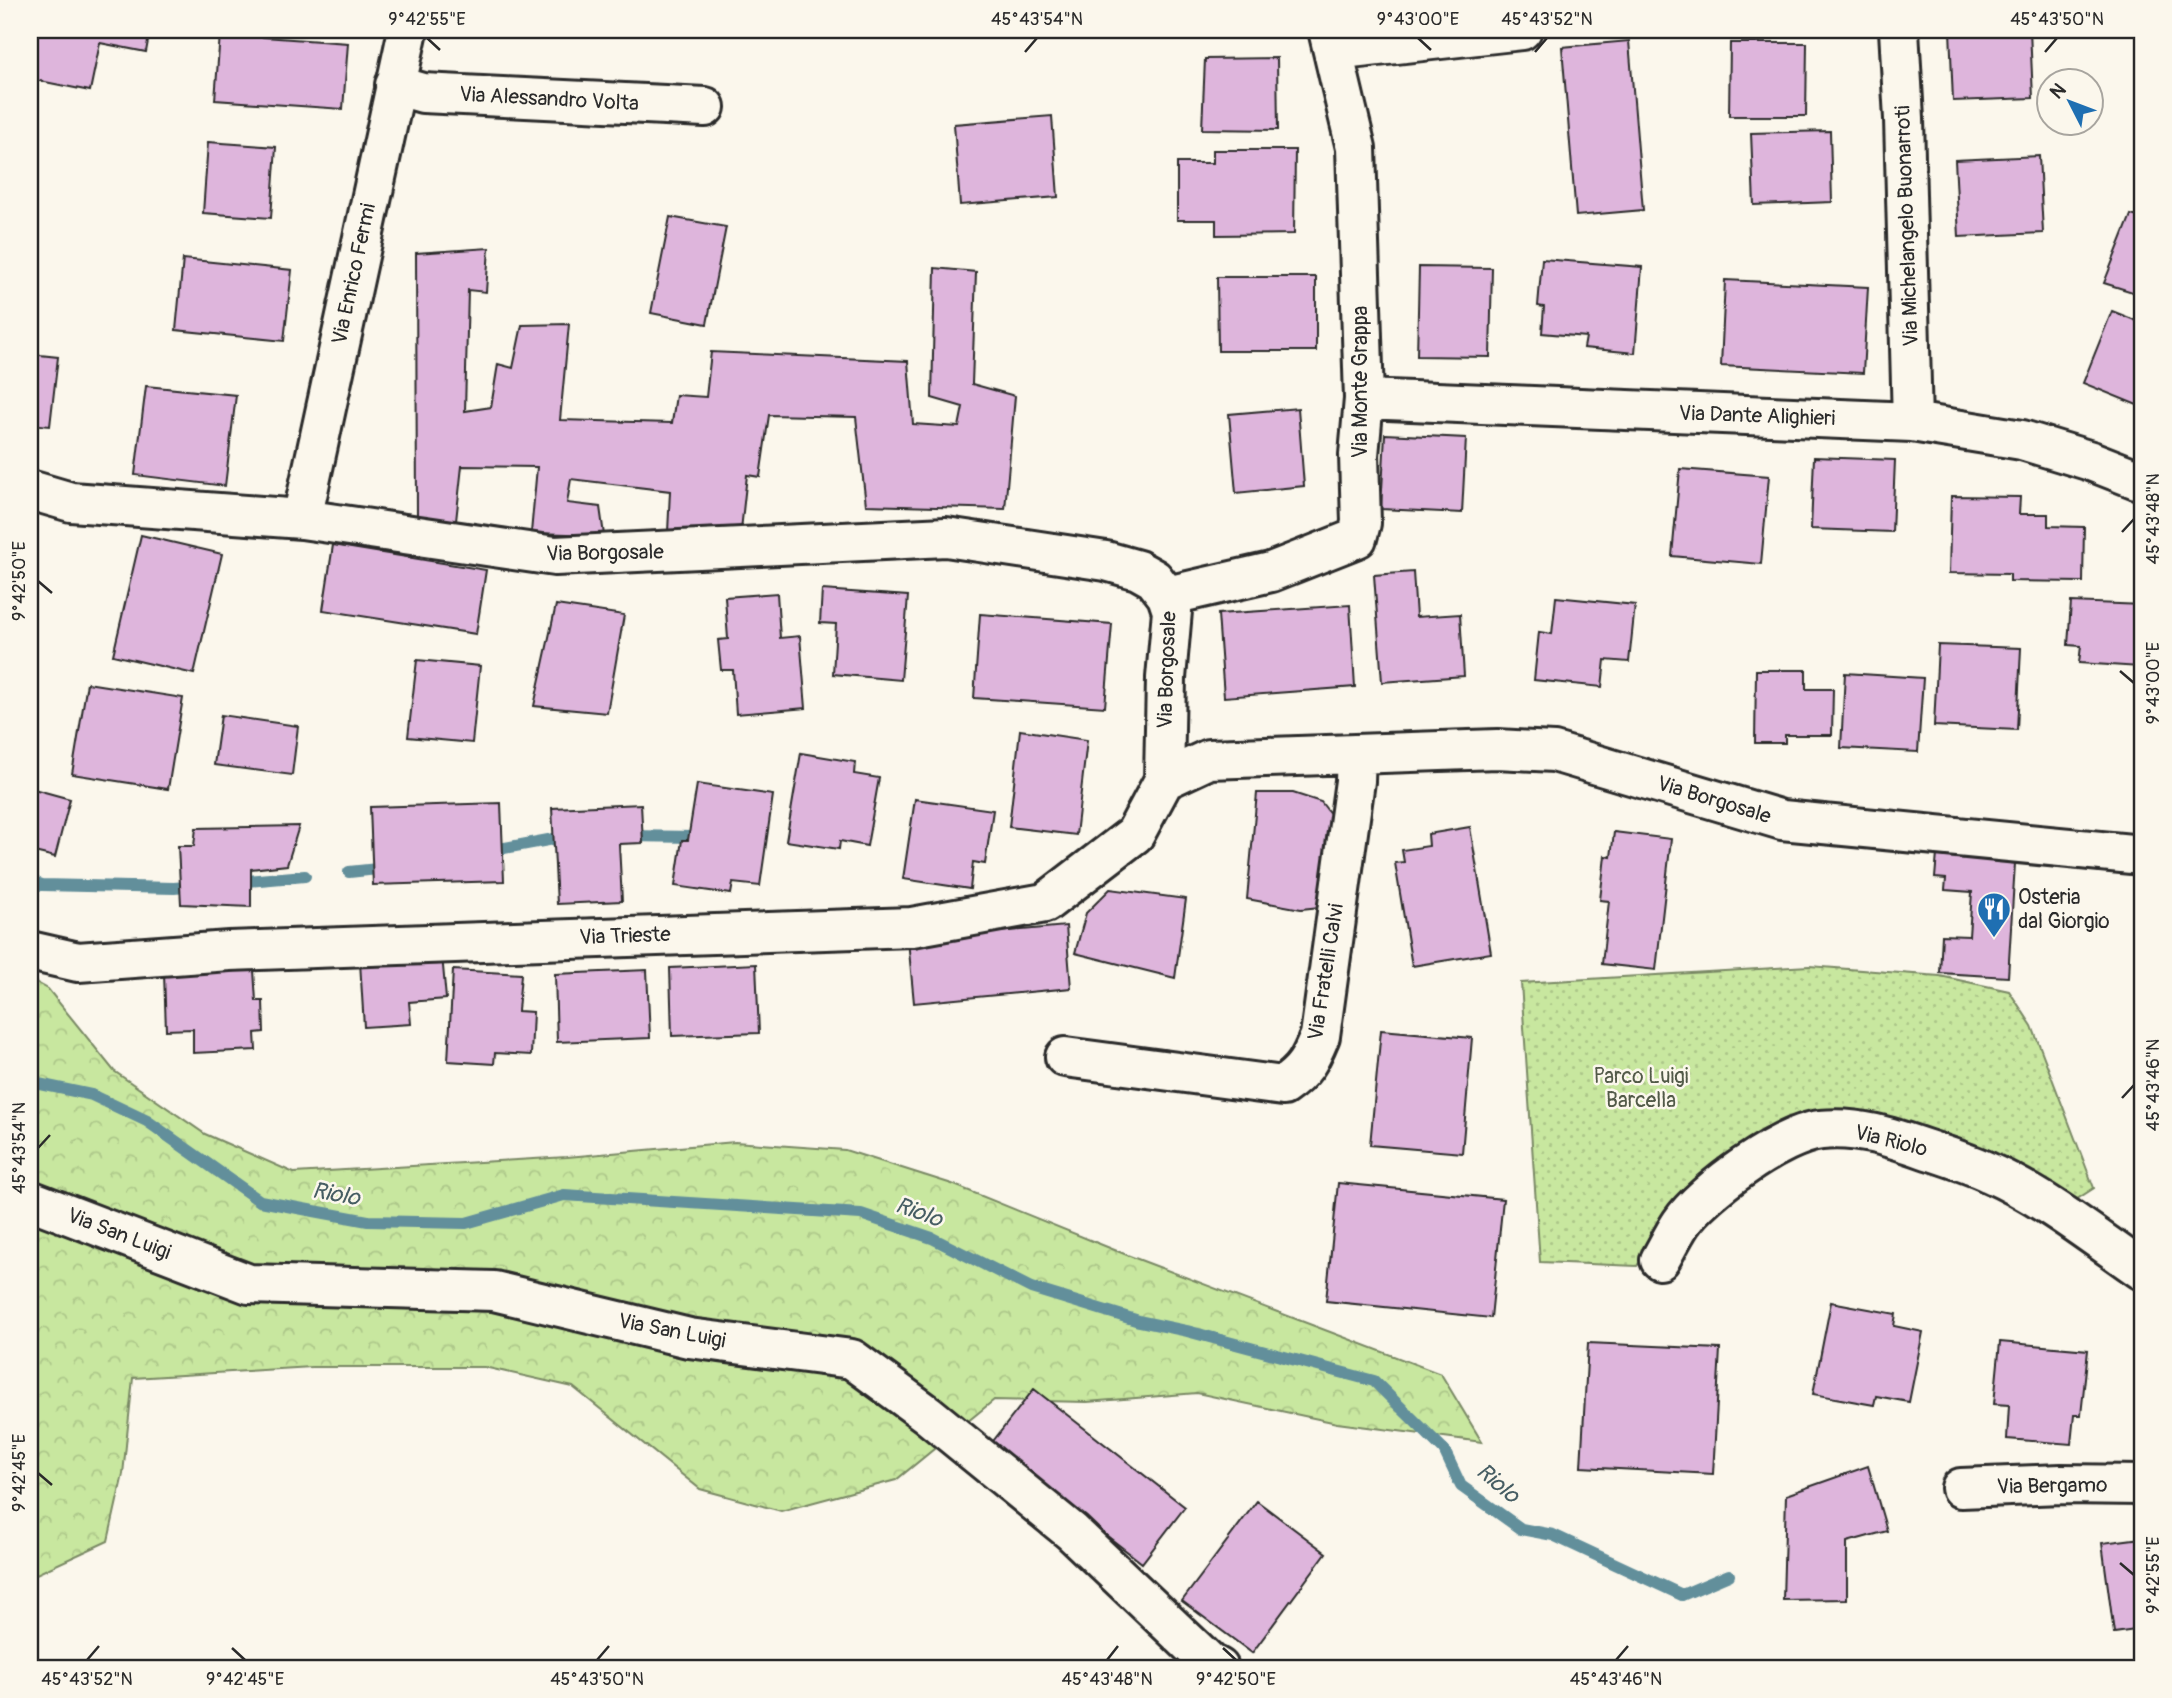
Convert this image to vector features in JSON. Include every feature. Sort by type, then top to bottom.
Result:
[{"type":"street","name":"Via Enrico Fermi","points":[[302,519],[408,30]]},
{"type":"street","points":[[1331,40],[1522,30]]},
{"type":"street","name":"Via Michelangelo Buonarroti","points":[[1899,30],[1912,422]]},
{"type":"street","name":"Via Monte Grappa","points":[[1167,596],[1271,572],[1357,538],[1361,523],[1359,455],[1364,399],[1356,148],[1331,40]]},
{"type":"street","name":"Via Alessandro Volta","points":[[395,85],[423,93],[705,107]]},
{"type":"street","name":"Via Dante Alighieri","points":[[1364,399],[1912,422],[2022,440],[2091,461],[2142,481]]},
{"type":"street","name":"Via Borgosale","points":[[30,490],[71,502],[302,519],[555,556],[946,537],[1106,561],[1138,570],[1154,579],[1167,596],[1172,611],[1166,678],[1164,780],[1209,759],[1497,749],[1554,752],[1782,820],[2142,855]]},
{"type":"street","name":"Via Fratelli Calvi","points":[[1065,1058],[1283,1086],[1299,1075],[1320,1035],[1355,781],[1356,754]]},
{"type":"street","name":"Via Trieste","points":[[30,951],[78,962],[229,951],[912,927],[1045,903],[1135,834],[1164,780]]},
{"type":"street","name":"Via Riolo","points":[[1660,1260],[1682,1221],[1713,1191],[1750,1162],[1785,1143],[1818,1130],[1858,1130],[1904,1142],[1989,1172],[2048,1206],[2142,1270]]},
{"type":"street","name":"Via San Luigi","points":[[30,1200],[248,1284],[494,1291],[689,1338],[852,1359],[927,1415],[1072,1532],[1210,1663],[1219,1668]]},
{"type":"street","name":"Via Bergamo","points":[[1961,1488],[2062,1483],[2142,1485]]},
{"type":"green space","name":"Parco Luigi Barcella","points":[[1809,966],[1940,976],[2009,991],[2032,1026],[2094,1188],[2071,1203],[1829,1116],[1658,1233],[1637,1266],[1540,1262],[1521,983]]},
{"type":"green space","points":[[30,979],[48,989],[114,1071],[205,1134],[294,1173],[567,1157],[735,1142],[845,1150],[952,1184],[1127,1255],[1441,1374],[1482,1442],[1337,1423],[1197,1393],[1087,1402],[994,1400],[896,1480],[781,1511],[700,1489],[573,1387],[484,1367],[312,1367],[133,1378],[123,1474],[108,1541],[30,1577]]},
{"type":"building","points":[[34,30],[150,30],[146,52],[100,43],[90,91],[30,79],[30,53]]},
{"type":"building","points":[[1083,30],[1124,30],[1084,36]]},
{"type":"building","points":[[1950,30],[2030,30],[2033,98],[1953,101]]},
{"type":"building","points":[[220,34],[348,43],[343,109],[215,100]]},
{"type":"building","points":[[1629,41],[1643,210],[1576,216],[1562,47]]},
{"type":"building","points":[[1730,43],[1807,43],[1806,116],[1729,116]]},
{"type":"building","points":[[1277,58],[1278,130],[1202,129],[1205,59]]},
{"type":"building","points":[[1052,116],[1058,197],[960,205],[954,124]]},
{"type":"building","points":[[1830,131],[1832,202],[1754,205],[1751,133]]},
{"type":"building","points":[[208,142],[276,147],[271,218],[203,213]]},
{"type":"building","points":[[1213,150],[1295,150],[1294,234],[1216,235],[1216,220],[1177,220],[1177,163],[1213,163]]},
{"type":"building","points":[[2039,156],[2043,233],[1959,237],[1955,160]]},
{"type":"building","points":[[2131,215],[2142,218],[2142,295],[2104,283]]},
{"type":"building","points":[[670,217],[726,227],[707,324],[651,313]]},
{"type":"building","points":[[489,248],[486,292],[468,290],[465,411],[491,407],[498,364],[513,368],[522,325],[569,324],[560,420],[672,423],[676,395],[706,397],[711,352],[908,361],[913,424],[959,427],[963,407],[932,398],[935,268],[976,272],[972,384],[1015,396],[1005,509],[866,505],[856,417],[769,415],[760,477],[747,475],[741,530],[668,532],[670,491],[571,479],[567,503],[600,507],[604,535],[531,533],[537,467],[462,466],[455,530],[417,519],[416,253]]},
{"type":"building","points":[[183,259],[292,270],[284,341],[176,330]]},
{"type":"building","points":[[1542,259],[1642,267],[1635,353],[1584,348],[1586,337],[1542,333],[1544,307],[1538,306]]},
{"type":"building","points":[[1419,267],[1492,268],[1490,357],[1417,356]]},
{"type":"building","points":[[1217,277],[1316,277],[1316,351],[1218,351]]},
{"type":"building","points":[[1725,280],[1868,287],[1863,373],[1721,366]]},
{"type":"building","points":[[2112,311],[2142,323],[2142,407],[2083,383]]},
{"type":"building","points":[[30,354],[58,357],[50,426],[30,424]]},
{"type":"building","points":[[146,386],[236,395],[225,486],[135,475]]},
{"type":"building","points":[[1298,408],[1304,486],[1236,493],[1229,414]]},
{"type":"building","points":[[1385,434],[1466,438],[1462,513],[1381,509]]},
{"type":"building","points":[[1814,457],[1895,460],[1892,532],[1811,529]]},
{"type":"building","points":[[1680,469],[1769,476],[1761,564],[1672,556]]},
{"type":"building","points":[[1951,496],[2020,497],[2019,514],[2048,514],[2048,526],[2084,527],[2083,582],[2010,581],[2010,574],[1949,573]]},
{"type":"building","points":[[141,535],[222,554],[194,674],[113,655]]},
{"type":"building","points":[[333,545],[486,570],[476,634],[323,610]]},
{"type":"building","points":[[30,564],[35,565],[30,589]]},
{"type":"building","points":[[1413,572],[1416,617],[1460,614],[1464,676],[1382,682],[1374,575]]},
{"type":"building","points":[[822,590],[908,596],[901,680],[833,674],[836,624],[820,623]]},
{"type":"building","points":[[777,593],[780,638],[800,636],[806,708],[736,714],[733,670],[721,670],[718,640],[728,639],[725,597]]},
{"type":"building","points":[[1556,597],[1635,605],[1629,662],[1605,660],[1602,687],[1534,680],[1539,632],[1552,634]]},
{"type":"building","points":[[2071,602],[2142,605],[2140,667],[2079,663],[2081,646],[2068,645]]},
{"type":"building","points":[[556,605],[624,615],[607,713],[534,706]]},
{"type":"building","points":[[1350,605],[1355,687],[1224,697],[1218,614]]},
{"type":"building","points":[[980,614],[1112,624],[1105,707],[974,698]]},
{"type":"building","points":[[1938,645],[2021,648],[2017,730],[1934,726]]},
{"type":"building","points":[[417,660],[480,666],[472,743],[408,737]]},
{"type":"building","points":[[1756,670],[1806,670],[1806,689],[1833,689],[1832,735],[1785,735],[1785,743],[1755,743]]},
{"type":"building","points":[[1845,673],[1923,678],[1918,752],[1841,748]]},
{"type":"building","points":[[87,683],[183,698],[168,789],[72,774]]},
{"type":"building","points":[[221,715],[298,726],[292,775],[214,765]]},
{"type":"building","points":[[1020,730],[1087,740],[1076,835],[1009,827]]},
{"type":"building","points":[[801,753],[855,762],[854,774],[879,778],[867,846],[840,841],[839,849],[786,841]]},
{"type":"building","points":[[697,784],[773,795],[760,886],[733,883],[731,894],[675,886],[682,840],[688,840]]},
{"type":"building","points":[[30,788],[70,799],[55,857],[30,851]]},
{"type":"building","points":[[1257,793],[1293,793],[1321,802],[1341,828],[1320,907],[1301,909],[1247,899]]},
{"type":"building","points":[[915,799],[993,810],[985,864],[973,862],[970,889],[903,879]]},
{"type":"building","points":[[501,803],[504,881],[373,885],[370,807]]},
{"type":"building","points":[[641,804],[643,843],[619,844],[622,901],[557,904],[552,808]]},
{"type":"building","points":[[299,826],[287,865],[251,869],[251,907],[181,904],[178,846],[194,846],[196,828]]},
{"type":"building","points":[[1470,827],[1491,953],[1412,966],[1395,863],[1404,862],[1402,850],[1429,846],[1428,834]]},
{"type":"building","points":[[1614,832],[1671,839],[1656,970],[1602,964],[1609,901],[1600,900],[1605,856],[1611,857]]},
{"type":"building","points":[[1938,842],[2016,847],[2008,977],[1940,973],[1942,935],[1969,936],[1972,892],[1945,890],[1946,879],[1935,878]]},
{"type":"building","points":[[1110,889],[1186,899],[1175,978],[1075,953],[1086,913]]},
{"type":"building","points":[[1066,926],[1071,988],[914,1003],[908,940]]},
{"type":"building","points":[[442,955],[446,999],[409,1002],[411,1024],[364,1027],[360,962]]},
{"type":"building","points":[[756,964],[759,1033],[672,1036],[670,968]]},
{"type":"building","points":[[254,970],[256,1001],[263,1001],[264,1032],[255,1033],[256,1050],[193,1053],[193,1029],[166,1030],[164,974]]},
{"type":"building","points":[[453,970],[521,974],[518,1011],[533,1012],[531,1055],[495,1053],[494,1064],[448,1061]]},
{"type":"building","points":[[647,970],[650,1038],[557,1042],[555,974]]},
{"type":"building","points":[[1381,1030],[1472,1038],[1462,1153],[1370,1145]]},
{"type":"building","points":[[1338,1183],[1503,1199],[1491,1318],[1326,1301]]},
{"type":"building","points":[[1831,1302],[1896,1314],[1894,1326],[1923,1332],[1909,1402],[1876,1396],[1874,1405],[1813,1394]]},
{"type":"building","points":[[2000,1342],[2088,1350],[2081,1415],[2074,1415],[2071,1444],[2007,1439],[2009,1405],[1994,1404]]},
{"type":"building","points":[[1588,1343],[1720,1349],[1713,1474],[1581,1467]]},
{"type":"building","points":[[2142,1349],[2142,1444],[2141,1444]]},
{"type":"building","points":[[1034,1389],[1185,1507],[1142,1563],[990,1445]]},
{"type":"building","points":[[1868,1466],[1887,1531],[1847,1542],[1847,1599],[1783,1600],[1786,1495]]},
{"type":"building","points":[[1257,1501],[1326,1553],[1252,1653],[1182,1601]]},
{"type":"building","points":[[2142,1538],[2142,1636],[2135,1630],[2114,1633],[2102,1543]]},
{"type":"waterway","points":[[488,851],[570,836]]},
{"type":"waterway","points":[[627,836],[695,837]]},
{"type":"waterway","points":[[349,872],[387,868]]},
{"type":"waterway","points":[[236,882],[305,876]]},
{"type":"waterway","points":[[30,881],[42,885],[174,888],[197,886]]},
{"type":"waterway","name":"Riolo","points":[[30,1082],[92,1095],[147,1121],[260,1201],[368,1221],[466,1223],[564,1195],[861,1214],[932,1238],[1031,1288],[1139,1321],[1187,1331],[1374,1381],[1444,1450],[1461,1486],[1521,1529],[1553,1535],[1682,1595],[1729,1575]]},
{"type":"place","name":"Osteria dal Giorgio","points":[[1994,939]]}]
